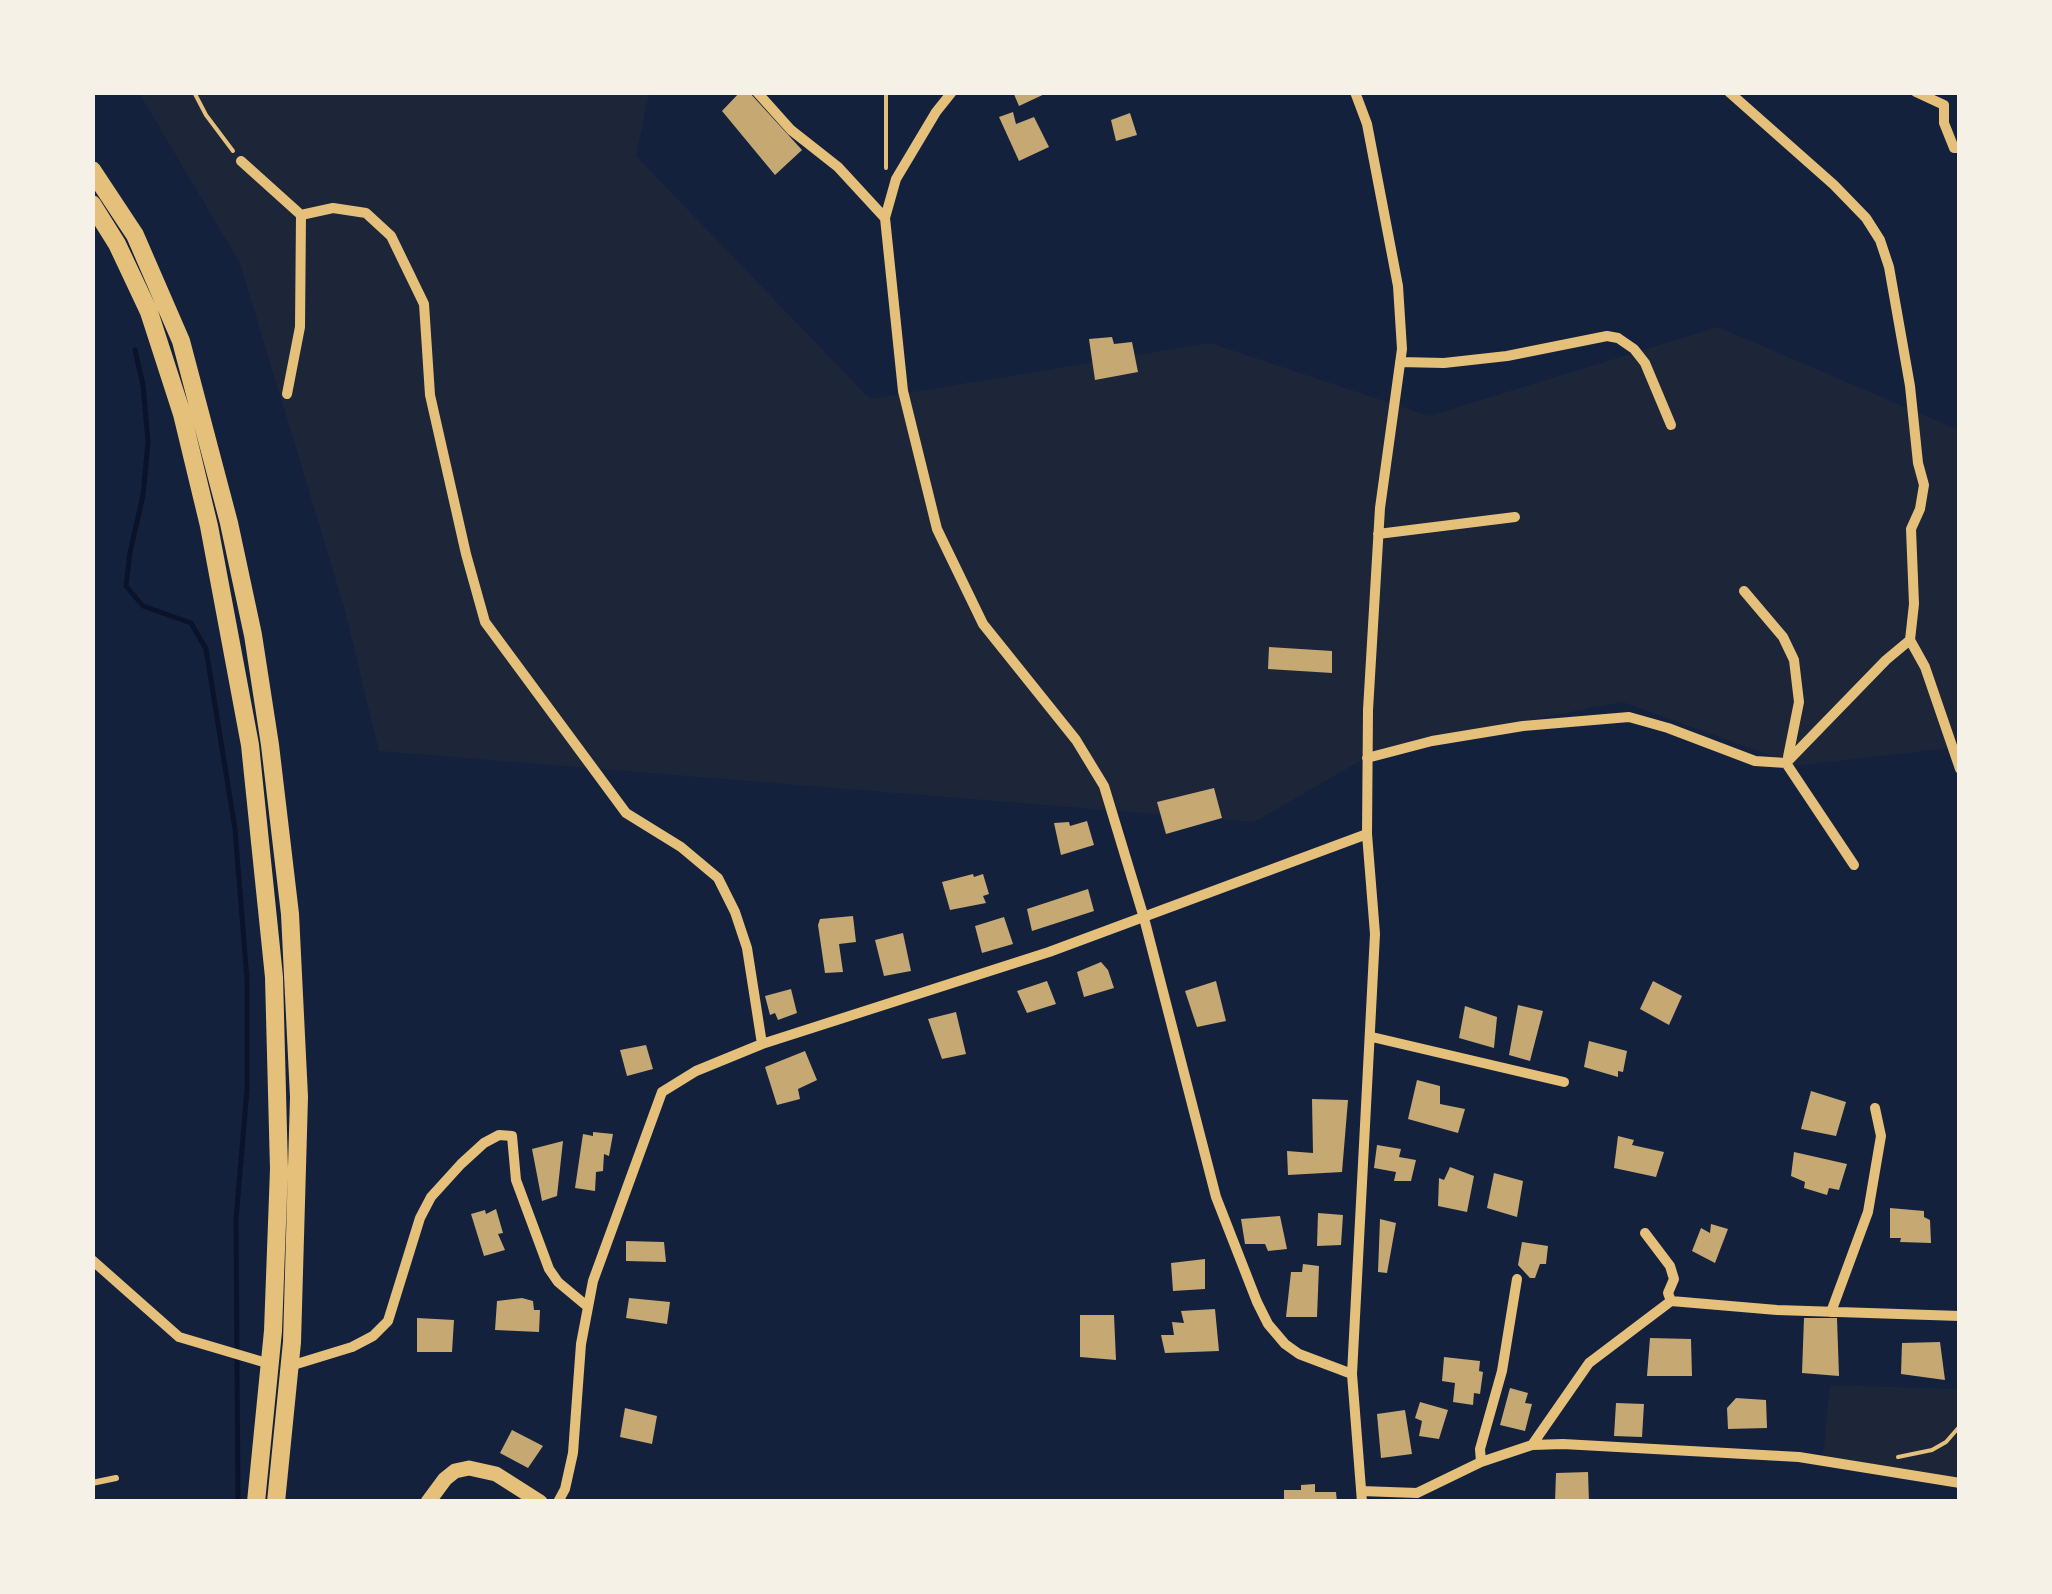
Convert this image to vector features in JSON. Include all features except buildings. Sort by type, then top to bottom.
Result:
[{"type":"main road","points":[[92,170],[134,235],[180,341],[220,484],[253,635],[284,854],[299,1098],[298,1232],[276,1502]]},
{"type":"main road","points":[[92,204],[135,280],[162,346],[210,526],[244,706],[264,856],[276,1023],[279,1184],[270,1364],[256,1502]]},
{"type":"street","points":[[757,92],[792,130],[838,168],[884,218]]},
{"type":"street","points":[[952,92],[896,180],[884,218],[904,391],[938,529],[983,624],[1076,740],[1104,786],[1144,918],[1216,1197],[1256,1302],[1268,1324],[1298,1354],[1352,1374]]},
{"type":"street","points":[[1355,92],[1367,124],[1398,286],[1400,362],[1378,534],[1367,758],[1375,934],[1352,1374],[1362,1496],[1417,1493],[1481,1462],[1532,1445],[1564,1444],[1799,1458],[1960,1482]]},
{"type":"street","points":[[1729,92],[1834,185],[1866,218],[1880,240],[1889,267],[1924,485],[1911,530],[1914,604],[1910,640],[1925,666],[1960,769]]},
{"type":"street","points":[[1916,92],[1944,105],[1944,123],[1954,148],[1960,148]]},
{"type":"street","points":[[241,161],[301,214],[300,327],[287,394]]},
{"type":"street","points":[[301,214],[333,208],[366,213],[392,236],[424,304],[430,395],[466,554],[486,622],[626,812],[681,846],[718,878],[747,948],[762,1044]]},
{"type":"street","points":[[1400,362],[1444,363],[1507,356],[1607,336],[1618,338],[1645,363],[1672,425]]},
{"type":"street","points":[[1378,534],[1515,517]]},
{"type":"street","points":[[1744,591],[1783,637],[1794,660],[1799,702],[1786,763]]},
{"type":"street","points":[[1367,758],[1432,741],[1523,726],[1629,717],[1755,762],[1786,763],[1910,640]]},
{"type":"street","points":[[1786,763],[1854,865]]},
{"type":"street","points":[[558,1502],[572,1453],[581,1344],[593,1281],[662,1092],[696,1071],[762,1044],[1049,952],[1368,834]]},
{"type":"street","points":[[1372,1037],[1564,1082]]},
{"type":"street","points":[[1831,1312],[1868,1212],[1881,1136],[1875,1108]]},
{"type":"street","points":[[290,1366],[352,1347],[373,1336],[388,1321],[420,1218],[431,1197],[484,1143],[499,1135],[512,1136],[516,1180],[549,1269],[558,1282],[588,1307]]},
{"type":"street","points":[[1645,1233],[1670,1266],[1674,1279],[1668,1294],[1671,1301]]},
{"type":"street","points":[[92,1260],[179,1337],[270,1364]]},
{"type":"street","points":[[1481,1462],[1484,1435],[1502,1371],[1516,1279]]},
{"type":"street","points":[[1532,1445],[1589,1364],[1671,1301],[1960,1316]]},
{"type":"street","points":[[428,1502],[444,1479],[468,1468],[496,1474],[540,1502]]},
{"type":"lane","points":[[92,1483],[116,1478]]},
{"type":"path","points":[[194,92],[206,115],[241,161]]},
{"type":"path","points":[[886,92],[886,183]]},
{"type":"path","points":[[1864,1467],[1932,1450],[1946,1442],[1960,1426]]},
{"type":"shaded area","points":[[139,93],[649,93],[636,156],[870,399],[1210,343],[1429,416],[1718,327],[1959,430],[1959,747],[1786,767],[1767,754],[1622,702],[1381,749],[1254,822],[379,751],[344,607],[240,263]]},
{"type":"shaded area","points":[[1830,1385],[1958,1389],[1959,1480],[1823,1456]]},
{"type":"waterway","points":[[135,350],[143,385],[148,442],[143,496],[126,586],[143,606],[191,623],[206,649],[235,829],[247,979],[247,1090],[236,1219],[238,1502]]}]
